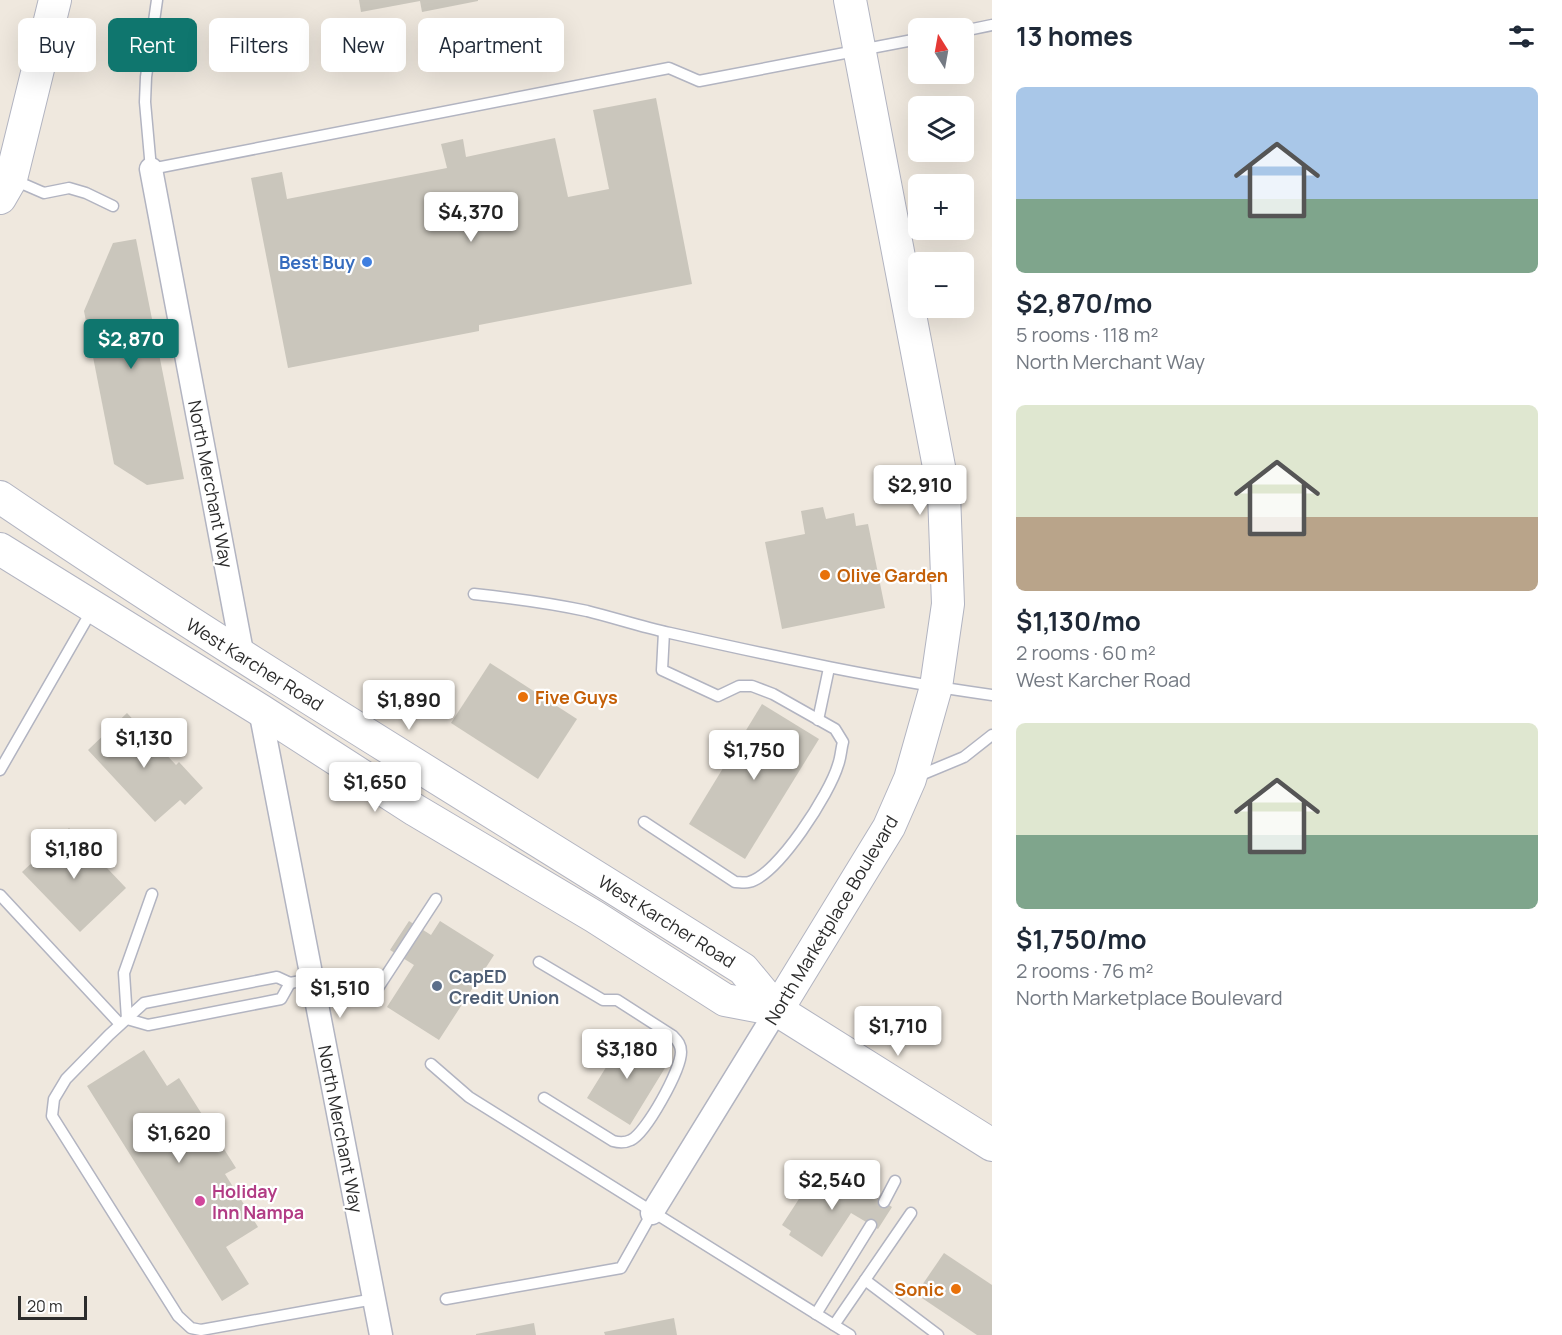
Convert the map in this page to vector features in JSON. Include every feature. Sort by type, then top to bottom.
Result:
[{"type":"main road","points":[[6,189],[55,0]]},
{"type":"main road","name":"North Marketplace Boulevard","points":[[777,1010],[889,827],[910,779],[936,687],[948,604],[944,493],[850,0]]},
{"type":"main road","name":"West Karcher Road","points":[[0,497],[119,578],[243,657],[743,969],[777,1010],[992,1146]]},
{"type":"main road","name":"West Karcher Road","points":[[0,549],[260,710],[415,810],[595,917],[725,1000],[777,1010]]},
{"type":"main road","points":[[260,710],[281,709],[294,712],[411,783],[420,783],[436,777]]},
{"type":"street","name":"North Merchant Way","points":[[152,169],[243,657]]},
{"type":"street","name":"North Merchant Way","points":[[260,710],[301,981],[381,1335]]},
{"type":"street","name":"North Marketplace Boulevard","points":[[652,1213],[777,1010]]},
{"type":"lane","points":[[156,0],[145,102],[152,169],[669,68],[699,81],[908,41]]},
{"type":"lane","points":[[974,29],[992,25]]},
{"type":"lane","points":[[6,189],[44,193],[69,188],[86,193],[113,206]]},
{"type":"lane","points":[[474,594],[516,598],[585,611],[664,632],[829,668],[992,695]]},
{"type":"lane","points":[[0,770],[94,607]]},
{"type":"lane","points":[[644,822],[735,882],[749,882],[762,875],[784,853],[813,814],[838,766],[843,742],[835,729],[773,694],[752,686],[739,686],[718,696],[662,670],[664,632]]},
{"type":"lane","points":[[818,720],[829,668]]},
{"type":"lane","points":[[910,779],[964,757],[992,735]]},
{"type":"lane","points":[[123,1022],[124,973],[152,894]]},
{"type":"lane","points":[[0,895],[123,1022],[148,1025],[281,999],[301,981]]},
{"type":"lane","points":[[376,991],[436,899]]},
{"type":"lane","points":[[539,962],[603,1000],[617,1000],[673,1036],[679,1043],[681,1052],[674,1078],[642,1131],[630,1141],[621,1143],[613,1141],[544,1098]]},
{"type":"lane","points":[[301,981],[277,977],[144,1003],[66,1079],[54,1099],[52,1116],[177,1316],[191,1328],[201,1330],[374,1299]]},
{"type":"lane","points":[[431,1064],[469,1097],[850,1335]]},
{"type":"lane","points":[[884,1202],[895,1181]]},
{"type":"lane","points":[[446,1299],[621,1269],[652,1213]]},
{"type":"lane","points":[[834,1325],[911,1213]]},
{"type":"lane","points":[[816,1314],[871,1225]]},
{"type":"lane","points":[[865,1280],[938,1335]]},
{"type":"building","points":[[359,0],[478,1],[422,12],[420,1],[361,12]]},
{"type":"building","points":[[656,98],[692,284],[479,325],[479,331],[288,368],[251,178],[282,172],[287,199],[447,168],[441,144],[463,139],[466,157],[555,138],[568,197],[609,189],[593,110]]},
{"type":"building","points":[[136,239],[184,479],[147,485],[114,464],[84,311],[113,243]]},
{"type":"building","name":"Olive Garden","points":[[823,507],[826,519],[854,513],[856,526],[868,524],[885,608],[782,629],[765,542],[805,534],[801,511]]},
{"type":"building","points":[[490,663],[577,719],[538,779],[451,723]]},
{"type":"building","points":[[762,704],[819,739],[745,859],[689,824]]},
{"type":"building","points":[[127,713],[176,765],[179,762],[203,788],[185,805],[180,800],[155,822],[88,750]]},
{"type":"building","points":[[69,828],[126,888],[80,932],[22,872]]},
{"type":"building","name":"CapED Credit Union","points":[[409,921],[431,935],[440,921],[494,955],[439,1040],[387,1007],[414,965],[390,950]]},
{"type":"building","points":[[623,1036],[668,1063],[630,1125],[587,1098]]},
{"type":"building","name":"Holiday Inn Nampa","points":[[144,1050],[167,1086],[179,1078],[236,1168],[225,1174],[258,1227],[226,1247],[249,1284],[222,1301],[87,1086]]},
{"type":"building","points":[[829,1167],[892,1207],[878,1229],[851,1213],[822,1257],[789,1235],[791,1231],[782,1225],[810,1182],[817,1186]]},
{"type":"building","name":"Sonic","points":[[944,1253],[992,1285],[992,1335],[977,1335],[916,1294]]},
{"type":"building","points":[[674,1318],[677,1335],[605,1335],[604,1332]]},
{"type":"building","points":[[534,1323],[536,1335],[476,1335],[476,1334]]},
{"type":"place","name":"Best Buy","points":[[367,262]]},
{"type":"place","name":"Olive Garden","points":[[825,575]]},
{"type":"place","name":"Five Guys","points":[[523,697]]},
{"type":"place","name":"CapED Credit Union","points":[[437,986]]},
{"type":"place","name":"Holiday Inn Nampa","points":[[200,1201]]},
{"type":"place","name":"Sonic","points":[[956,1289]]}]
